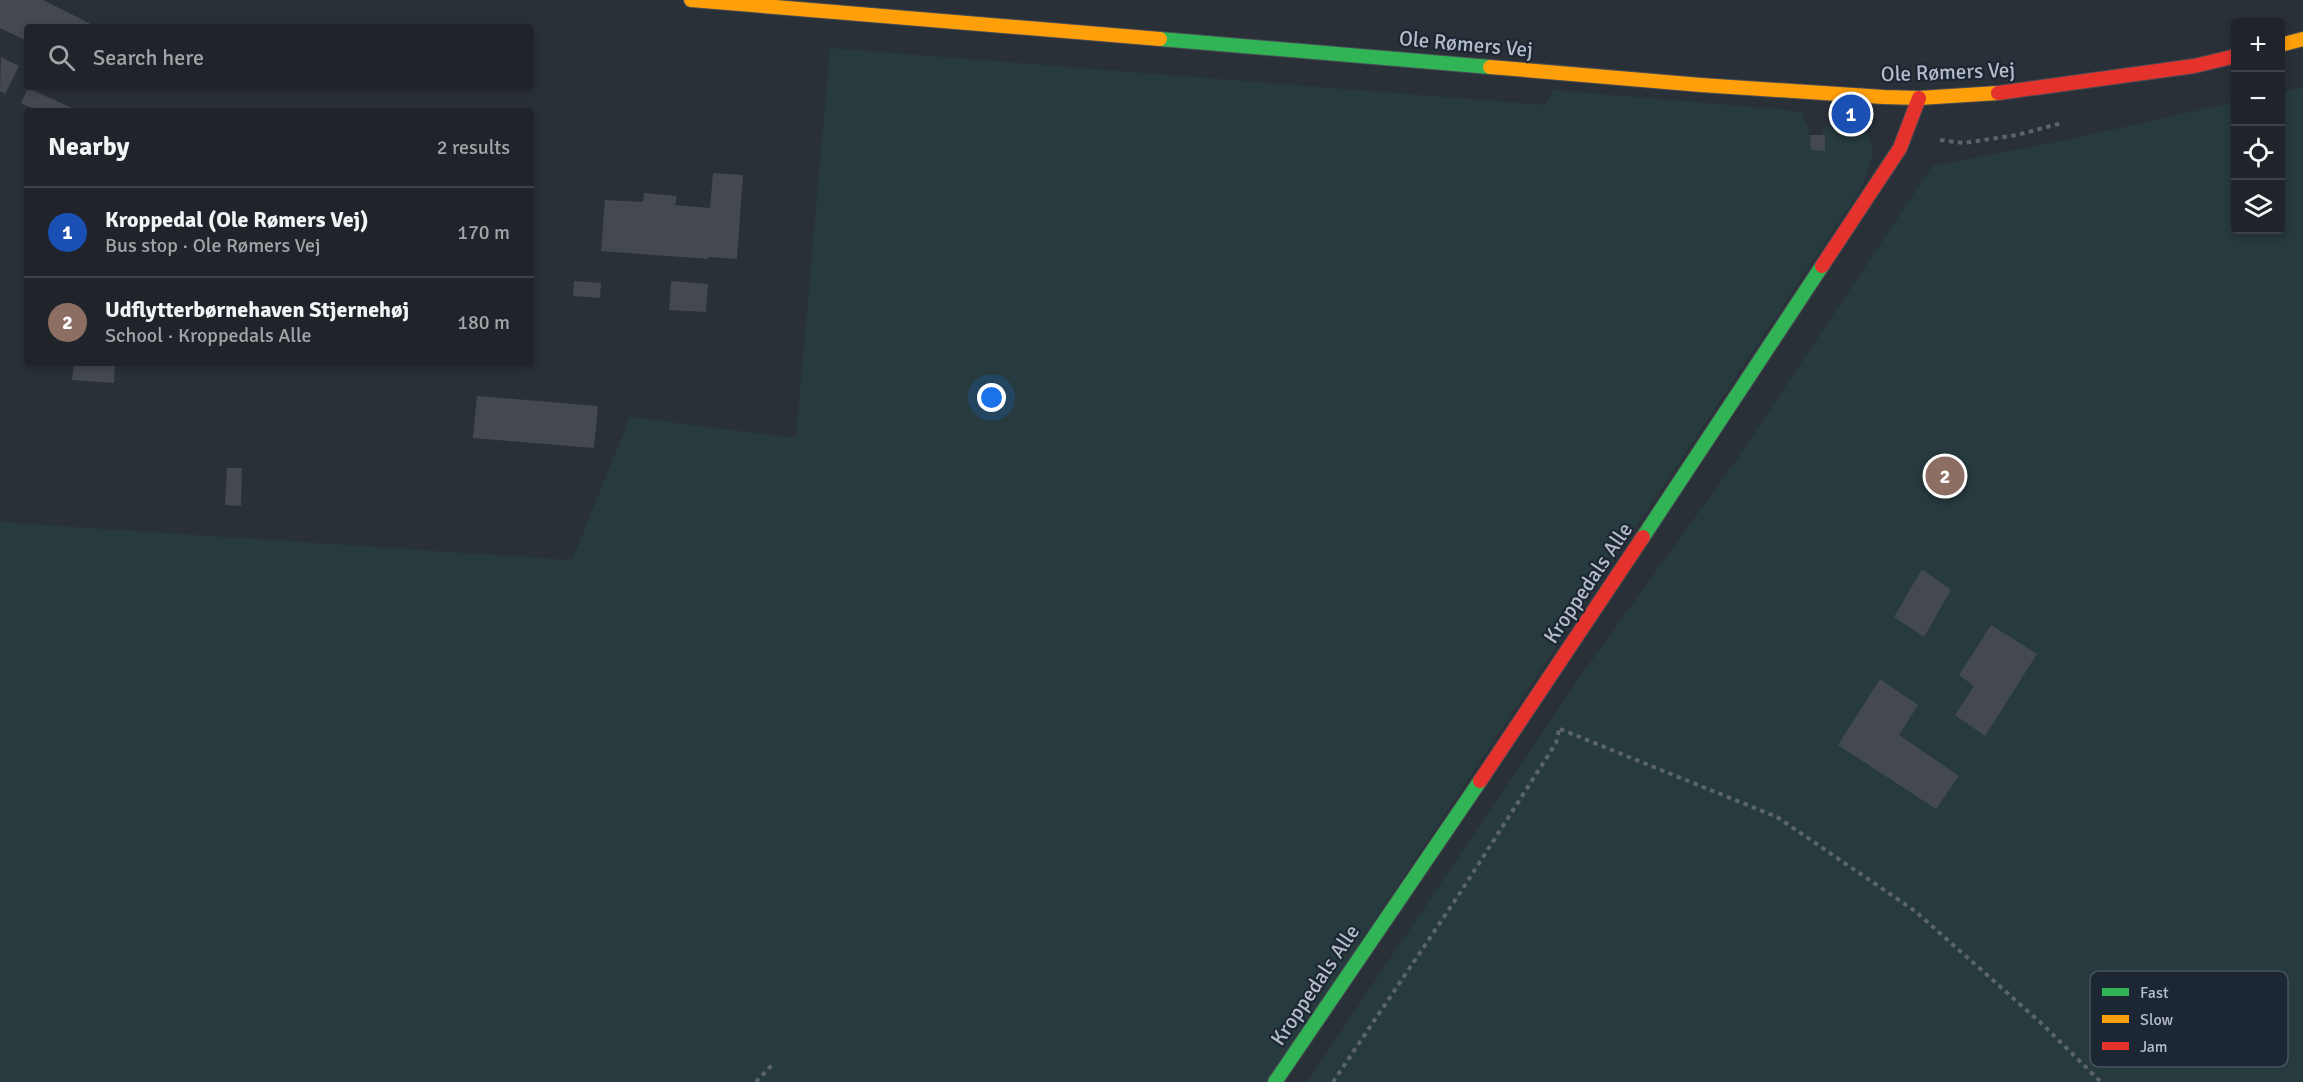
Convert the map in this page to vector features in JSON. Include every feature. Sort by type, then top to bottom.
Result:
[{"type":"street","name":"Ole Rømers Vej","points":[[691,0],[1701,85],[1919,98],[2031,90],[2194,66],[2231,57]]},
{"type":"street","points":[[2285,44],[2303,39]]},
{"type":"street","name":"Kroppedals Alle","points":[[1275,1082],[1661,512],[1900,148],[1919,98]]},
{"type":"path","points":[[1560,729],[1776,818],[1915,911],[2040,1022],[2101,1082]]},
{"type":"path","points":[[756,1082],[774,1063]]},
{"type":"green space","points":[[830,48],[1545,105],[1553,90],[1777,109],[1802,112],[1806,125],[1809,127],[1809,135],[1823,135],[1823,128],[1831,122],[1834,115],[1859,122],[1869,136],[1873,154],[1861,189],[1267,1082],[0,1082],[0,522],[572,560],[630,417],[796,438]]},
{"type":"green space","points":[[2303,87],[2303,1082],[1307,1082],[1578,679],[1737,459],[1932,166],[2061,141],[2231,103],[2231,234],[2285,234],[2285,91]]},
{"type":"building","points":[[0,0],[43,0],[91,24],[24,24],[24,40],[0,28]]},
{"type":"building","points":[[1,57],[19,66],[5,94],[0,91]]},
{"type":"building","points":[[27,90],[32,90],[72,108],[32,108],[21,103]]},
{"type":"building","points":[[1810,135],[1825,135],[1825,151],[1811,150]]},
{"type":"building","points":[[713,173],[743,175],[737,259],[601,251],[605,200],[643,202],[644,193],[677,196],[675,205],[710,208]]},
{"type":"building","points":[[574,281],[601,283],[600,298],[573,296]]},
{"type":"building","points":[[671,281],[708,284],[706,312],[669,310]]},
{"type":"building","points":[[74,366],[115,366],[114,383],[72,380]]},
{"type":"building","points":[[477,396],[598,406],[594,448],[473,438]]},
{"type":"building","points":[[227,468],[242,468],[241,506],[225,505]]},
{"type":"building","points":[[1922,569],[1951,590],[1924,637],[1894,617]]},
{"type":"building","points":[[1991,625],[2037,654],[1985,736],[1955,715],[1974,686],[1959,675]]},
{"type":"building","points":[[1880,679],[1918,705],[1899,735],[1959,776],[1936,809],[1838,745]]},
{"type":"traffic: fast","points":[[1160,39],[1490,67]]},
{"type":"traffic: fast","points":[[1643,537],[1822,266]]},
{"type":"traffic: fast","points":[[1275,1082],[1480,781]]},
{"type":"traffic: slow","points":[[691,0],[1160,39]]},
{"type":"traffic: slow","points":[[2285,44],[2303,39]]},
{"type":"traffic: slow","points":[[1490,67],[1701,85],[1884,97],[1919,98],[1998,93]]},
{"type":"traffic: jam","points":[[1998,93],[2194,66],[2231,57]]},
{"type":"traffic: jam","points":[[1822,266],[1900,148],[1919,98]]},
{"type":"traffic: jam","points":[[1480,781],[1643,537]]},
{"type":"place","name":"Kroppedal (Ole Rømers Vej)","points":[[1851,114]]},
{"type":"place","name":"Udflytterbørnehaven Stjernehøj","points":[[1945,476]]}]
